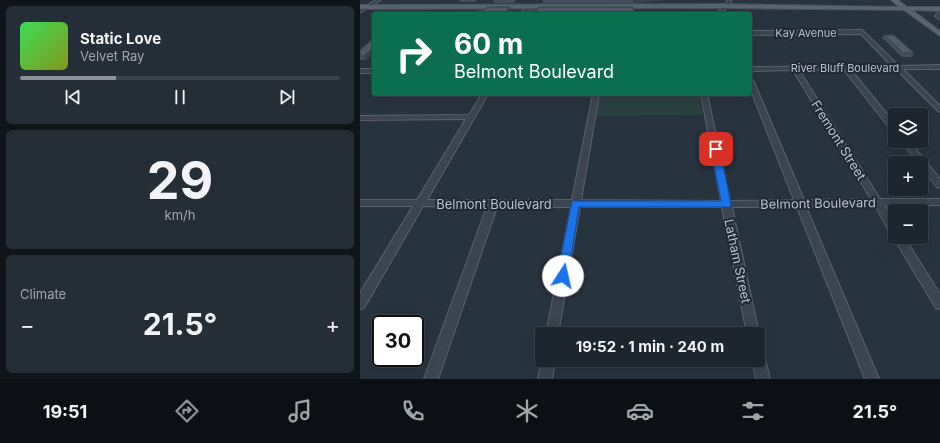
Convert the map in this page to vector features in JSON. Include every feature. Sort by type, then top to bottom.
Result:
[{"type":"main road","points":[[877,7],[890,0]]},
{"type":"main road","points":[[894,0],[907,4],[940,9]]},
{"type":"main road","points":[[360,7],[877,7],[907,4],[940,6]]},
{"type":"main road","points":[[907,4],[919,20]]},
{"type":"main road","points":[[907,4],[940,27]]},
{"type":"main road","points":[[877,7],[904,13],[919,20],[940,34]]},
{"type":"main road","points":[[930,20],[933,18],[931,14],[940,9]]},
{"type":"street","points":[[360,12],[379,0]]},
{"type":"street","points":[[720,12],[730,0]]},
{"type":"street","points":[[524,12],[532,6]]},
{"type":"street","points":[[940,13],[937,16],[940,18]]},
{"type":"street","name":"Kay Avenue","points":[[752,33],[862,32],[896,68]]},
{"type":"street","name":"River Bluff Boulevard","points":[[752,68],[940,67]]},
{"type":"street","name":"Fremont Street","points":[[795,68],[888,220]]},
{"type":"street","points":[[846,68],[888,120]]},
{"type":"street","points":[[896,68],[940,110]]},
{"type":"street","points":[[360,71],[372,70]]},
{"type":"street","points":[[752,85],[872,379]]},
{"type":"street","points":[[360,304],[484,96]]},
{"type":"street","points":[[553,327],[596,96]]},
{"type":"street","name":"Latham Street","points":[[704,96],[752,327]]},
{"type":"street","points":[[360,118],[470,117]]},
{"type":"street","points":[[911,148],[940,185]]},
{"type":"street","name":"Belmont Boulevard","points":[[360,202],[419,204],[726,204],[940,202]]},
{"type":"street","points":[[431,379],[493,204]]},
{"type":"street","points":[[903,244],[940,304]]},
{"type":"street","points":[[545,379],[547,367]]},
{"type":"street","points":[[760,367],[763,379]]},
{"type":"green space","points":[[598,96],[699,96],[703,115],[593,116]]},
{"type":"building","points":[[487,7],[510,7],[506,12],[476,12],[478,10],[485,10]]},
{"type":"building","points":[[539,7],[633,7],[634,12],[531,12],[532,10],[537,10]]},
{"type":"building","points":[[884,35],[894,35],[914,53],[903,53]]},
{"type":"building","points":[[372,40],[372,50],[364,56],[360,56],[360,50]]},
{"type":"route","points":[[563,276],[575,204],[726,204],[716,149]]}]
